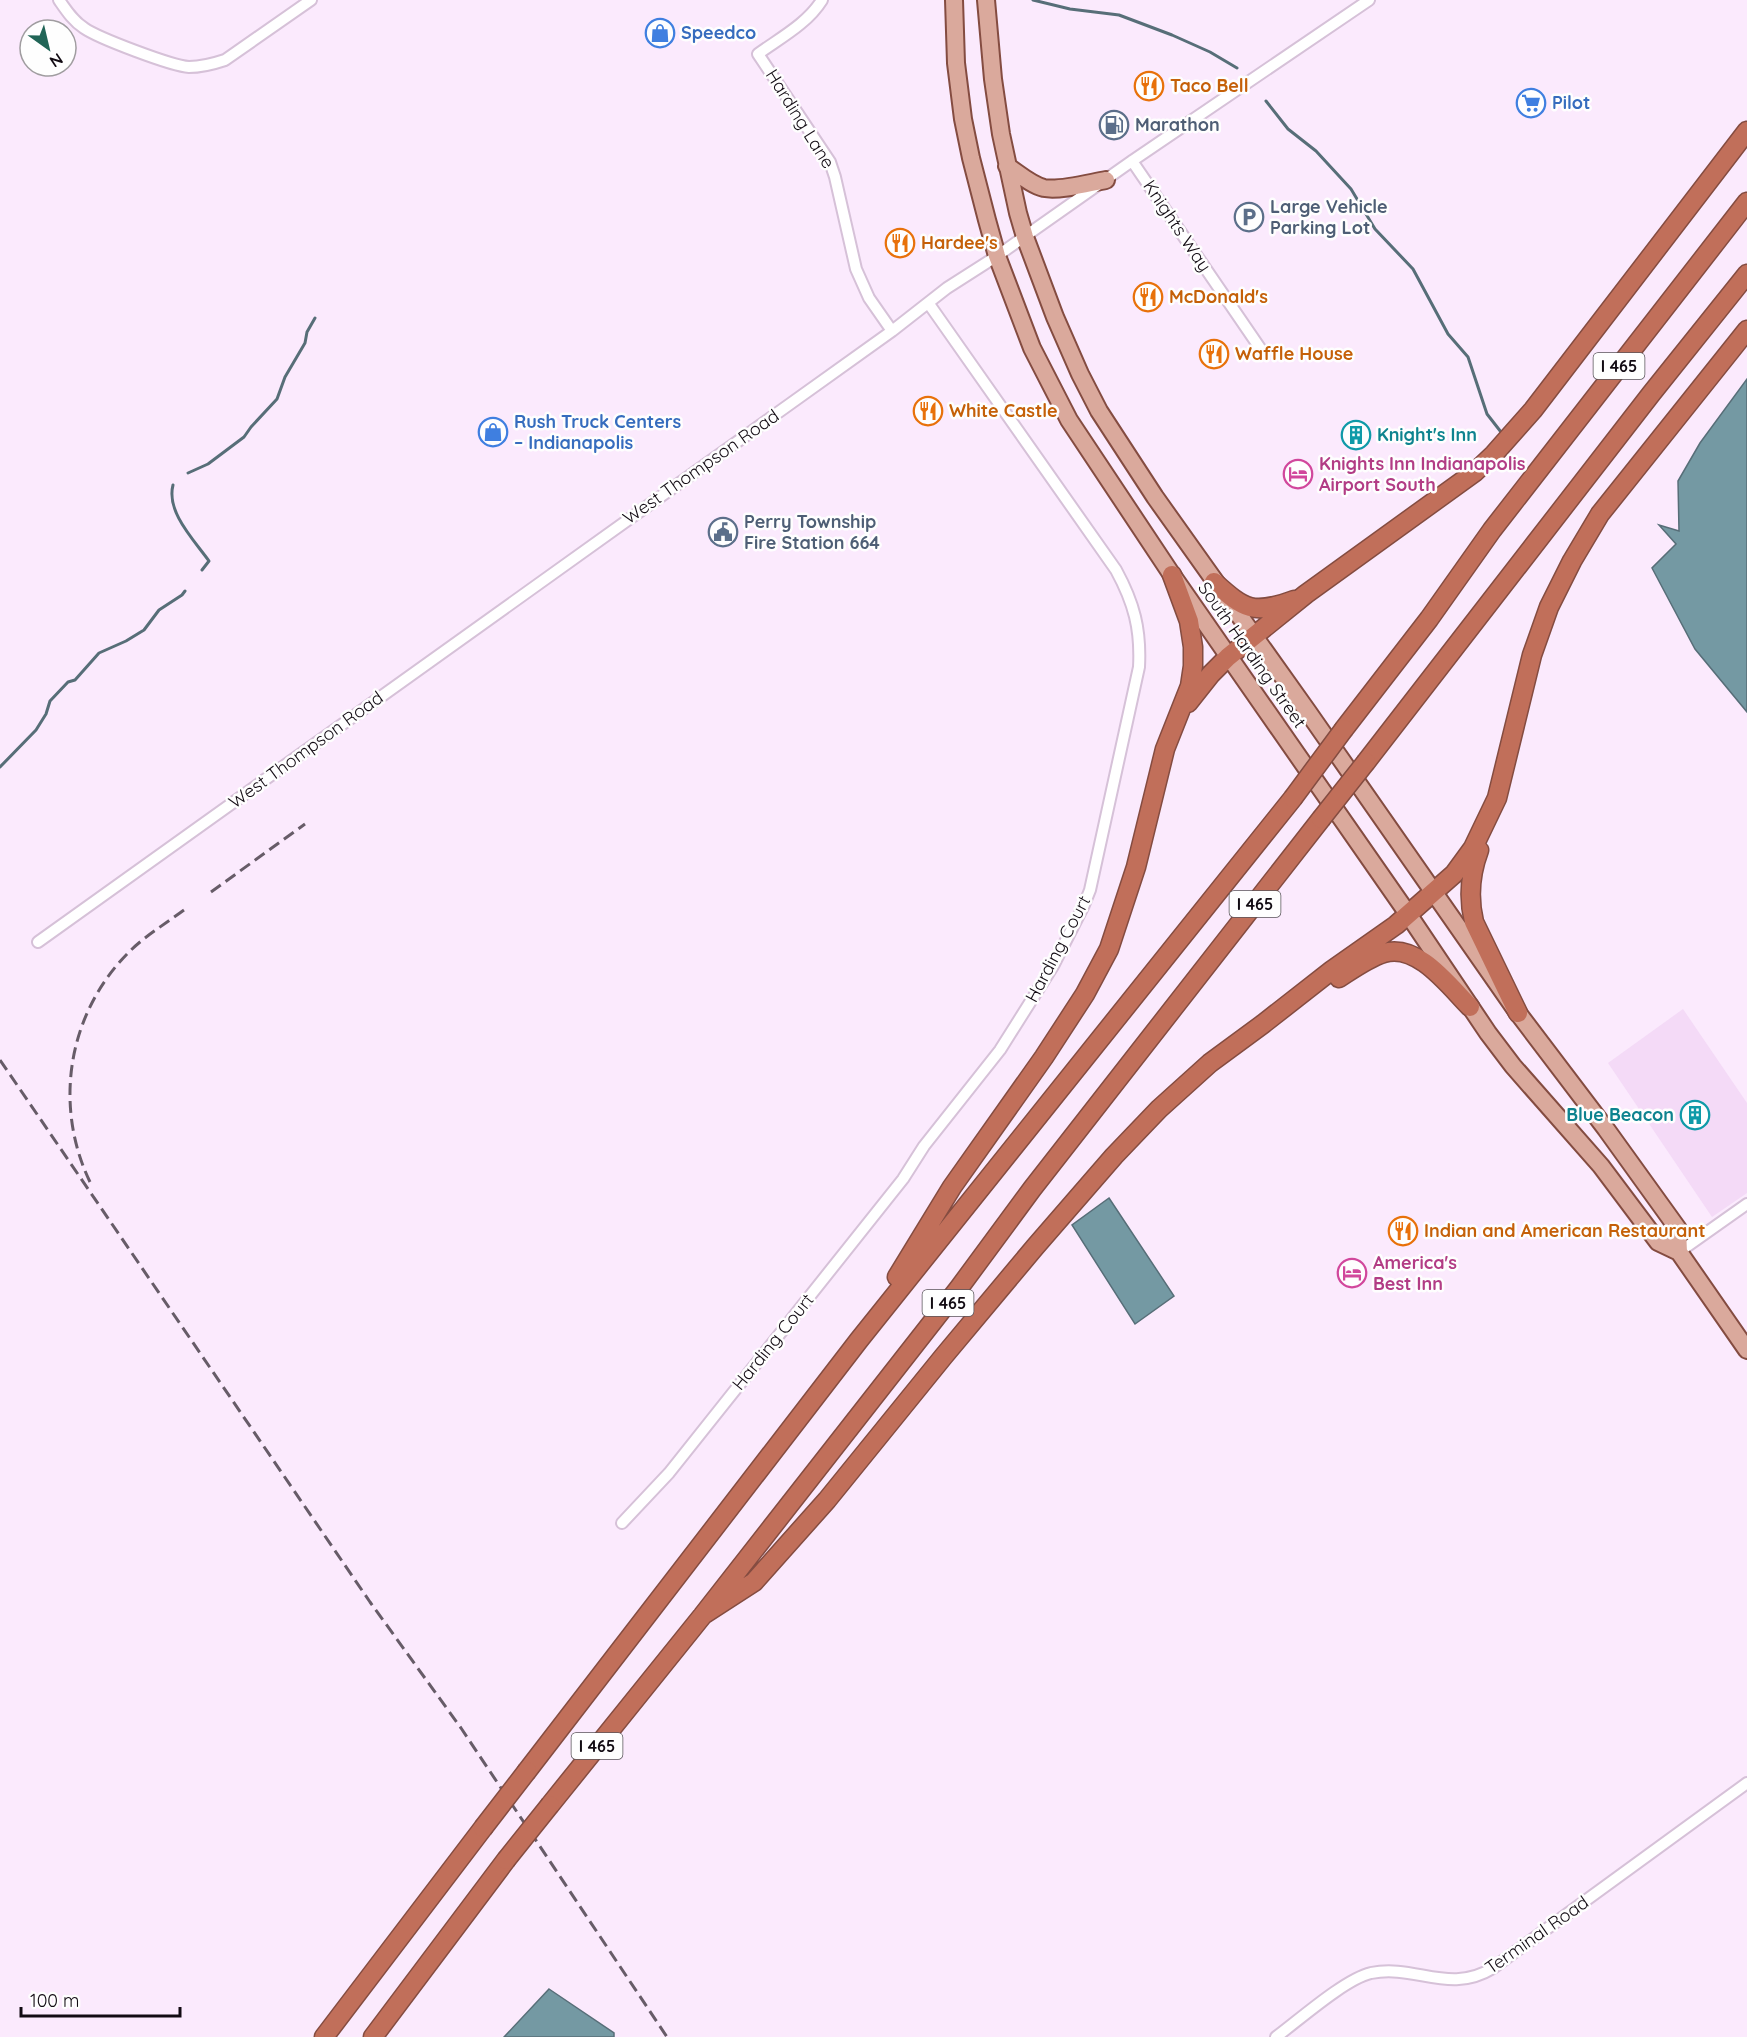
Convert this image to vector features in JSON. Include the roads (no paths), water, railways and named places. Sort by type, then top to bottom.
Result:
[{"type":"highway","points":[[1176,719],[1206,680],[1228,657],[1306,594],[1474,472],[1494,454],[1533,410],[1747,131]]},
{"type":"highway","name":"I 465","points":[[324,2037],[859,1340],[1293,798],[1430,620],[1492,530],[1747,202]]},
{"type":"highway","name":"I 465","points":[[373,2037],[506,1860],[703,1615],[959,1288],[1032,1189],[1747,274]]},
{"type":"highway","points":[[703,1615],[754,1582],[1113,1156],[1159,1109],[1210,1063],[1332,970],[1396,925],[1454,874],[1473,848],[1497,798],[1532,655],[1560,584],[1600,514],[1747,330]]},
{"type":"highway","points":[[859,1340],[952,1187],[1044,1057],[1085,994],[1104,958],[1124,908],[1165,749],[1190,686],[1193,646],[1188,621],[1172,575]]},
{"type":"highway","points":[[1214,582],[1234,600],[1254,609],[1279,605],[1306,594]]},
{"type":"highway","points":[[1486,823],[1471,874],[1470,908],[1478,933],[1518,1013]]},
{"type":"highway","points":[[1263,1024],[1371,958],[1385,952],[1400,952],[1420,959],[1470,1007]]},
{"type":"main road","name":"South Harding Street","points":[[954,0],[956,63],[963,119],[973,168],[997,256],[1032,348],[1057,400],[1080,439],[1172,575],[1470,1007],[1513,1066],[1601,1166],[1658,1242],[1679,1252],[1747,1350]]},
{"type":"main road","name":"South Harding Street","points":[[986,0],[993,79],[1007,166],[1025,237],[1055,317],[1099,411],[1214,582],[1308,712],[1518,1013],[1678,1229],[1679,1252]]},
{"type":"main road","points":[[1007,166],[1044,188],[1106,180]]},
{"type":"street","points":[[59,0],[75,20],[93,34],[180,65],[198,67],[225,60],[311,0]]},
{"type":"street","name":"Harding Lane","points":[[822,0],[804,22],[758,54],[830,162],[856,269],[869,298],[892,331]]},
{"type":"street","name":"West Thompson Road","points":[[38,942],[892,331],[947,288],[1025,237],[1132,161],[1369,0]]},
{"type":"street","name":"Knights Way","points":[[1132,161],[1262,351]]},
{"type":"street","name":"Harding Court","points":[[622,1523],[669,1473],[903,1179],[924,1146],[1000,1050],[1053,966],[1090,890],[1139,667],[1140,648],[1136,616],[1128,593],[1116,570],[929,304]]},
{"type":"street","points":[[1679,1252],[1747,1204]]},
{"type":"street","name":"Terminal Road","points":[[1276,2037],[1348,1983],[1367,1975],[1398,1971],[1448,1980],[1467,1979],[1493,1968],[1747,1783]]},
{"type":"water","points":[[1747,379],[1747,712],[1695,649],[1652,568],[1676,544],[1659,525],[1679,531],[1678,481],[1700,443]]},
{"type":"water","points":[[1109,1198],[1174,1296],[1135,1324],[1072,1225]]},
{"type":"water","points":[[549,1989],[614,2033],[614,2037],[504,2037]]},
{"type":"waterway","points":[[1033,0],[1070,9],[1119,15],[1210,52],[1237,68]]},
{"type":"waterway","points":[[1266,101],[1288,129],[1316,151],[1351,189],[1375,229],[1413,269],[1448,334],[1468,357],[1487,414],[1501,432]]},
{"type":"waterway","points":[[188,473],[208,464],[244,437],[277,399],[285,377],[305,343],[307,332],[315,318]]},
{"type":"waterway","points":[[173,485],[172,495],[177,515],[209,561],[202,570]]},
{"type":"waterway","points":[[0,767],[36,730],[46,714],[50,701],[68,682],[75,680],[99,653],[144,630],[159,610],[185,591]]},
{"type":"railway","points":[[211,892],[305,824]]},
{"type":"railway","points":[[90,1182],[79,1153],[72,1122],[70,1091],[73,1061],[80,1031],[92,1003],[108,976],[148,935],[184,910]]},
{"type":"railway","points":[[0,1060],[370,1602],[461,1728],[667,2037]]},
{"type":"place","name":"Speedco","points":[[660,33]]},
{"type":"place","name":"Taco Bell","points":[[1149,86]]},
{"type":"place","name":"Pilot","points":[[1531,103]]},
{"type":"place","name":"Marathon","points":[[1114,125]]},
{"type":"place","name":"Large Vehicle Parking Lot","points":[[1249,217]]},
{"type":"place","name":"Hardee's","points":[[900,243]]},
{"type":"place","name":"McDonald's","points":[[1148,297]]},
{"type":"place","name":"Waffle House","points":[[1214,354]]},
{"type":"place","name":"White Castle","points":[[928,411]]},
{"type":"place","name":"Rush Truck Centers – Indianapolis","points":[[493,432]]},
{"type":"place","name":"Knight's Inn","points":[[1356,435]]},
{"type":"place","name":"Knights Inn Indianapolis Airport South","points":[[1298,474]]},
{"type":"place","name":"Perry Township Fire Station 664","points":[[723,532]]},
{"type":"place","name":"Blue Beacon","points":[[1695,1115]]},
{"type":"place","name":"Indian and American Restaurant","points":[[1403,1231]]},
{"type":"place","name":"America's Best Inn","points":[[1352,1273]]}]
